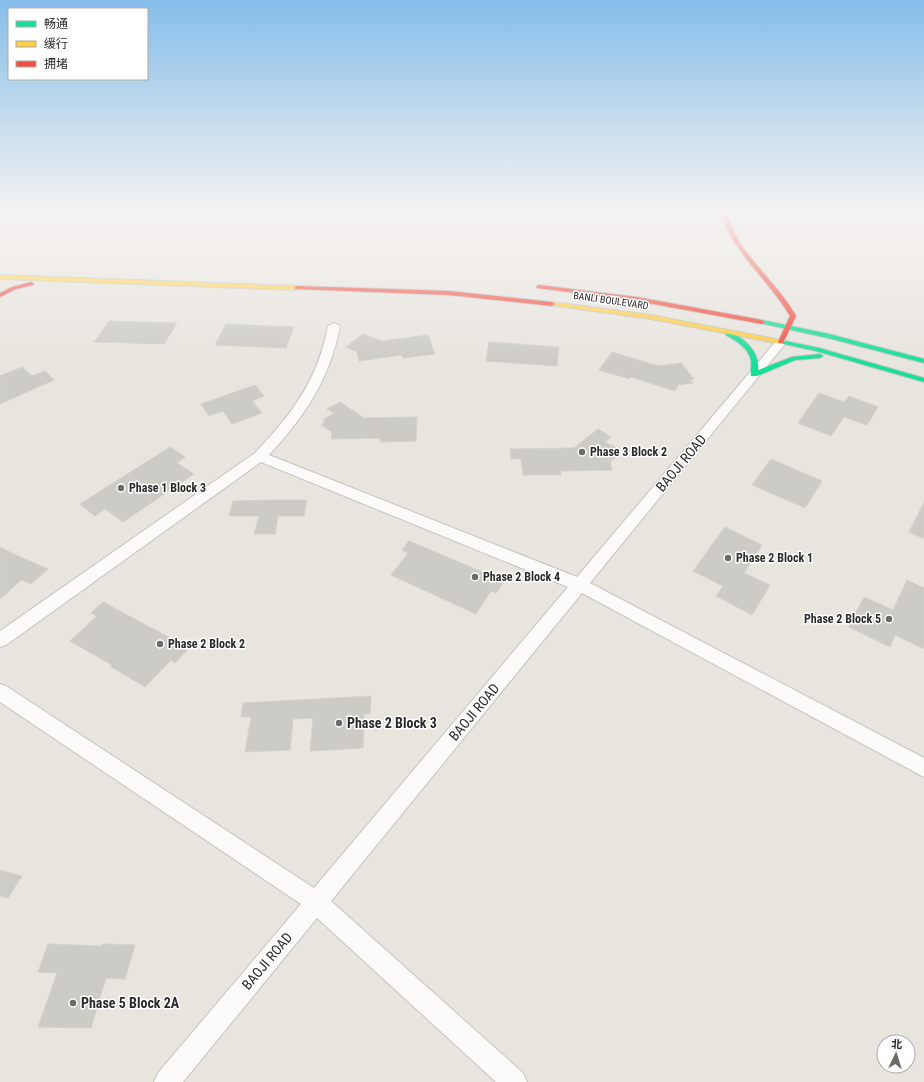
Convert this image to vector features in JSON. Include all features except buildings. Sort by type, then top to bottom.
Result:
[{"type":"main road","points":[[742,262],[774,300],[781,315],[783,331]]},
{"type":"main road","points":[[752,262],[785,300],[793,316],[783,331]]},
{"type":"main road","points":[[0,271],[8,267],[0,287]]},
{"type":"main road","name":"BANLI BOULEVARD","points":[[4,278],[449,293],[545,303],[636,315],[714,329],[783,331],[817,349],[924,380]]},
{"type":"main road","points":[[0,295],[14,288],[28,284],[76,280]]},
{"type":"main road","name":"BANLI BOULEVARD","points":[[526,286],[586,292],[676,305],[783,331],[924,361]]},
{"type":"main road","points":[[714,329],[740,340],[749,348],[755,357],[756,366],[754,374]]},
{"type":"main road","points":[[754,374],[786,361],[803,357],[822,356],[854,360]]},
{"type":"street","points":[[0,640],[260,456],[289,424],[310,394],[327,358],[334,326]]},
{"type":"street","name":"BAOJI ROAD","points":[[167,1082],[754,374],[783,331]]},
{"type":"street","points":[[260,456],[580,585],[924,768]]},
{"type":"street","points":[[0,692],[316,902],[514,1082]]},
{"type":"traffic: fast","points":[[762,322],[829,336],[924,361]]},
{"type":"traffic: fast","points":[[728,334],[745,345],[752,354],[755,366],[754,374]]},
{"type":"traffic: fast","points":[[781,342],[817,349],[924,380]]},
{"type":"traffic: fast","points":[[754,374],[794,358],[820,356]]},
{"type":"traffic: slow","points":[[0,277],[297,288]]},
{"type":"traffic: slow","points":[[552,304],[651,317],[781,342]]},
{"type":"traffic: jam","points":[[753,262],[776,289],[793,316],[781,342]]},
{"type":"traffic: jam","points":[[0,295],[14,288],[31,284]]},
{"type":"traffic: jam","points":[[539,287],[637,299],[762,322]]},
{"type":"traffic: jam","points":[[297,288],[449,293],[552,304]]},
{"type":"place","name":"Phase 3 Block 2","points":[[582,452]]},
{"type":"place","name":"Phase 1 Block 3","points":[[121,488]]},
{"type":"place","name":"Phase 2 Block 1","points":[[728,558]]},
{"type":"place","name":"Phase 2 Block 4","points":[[475,577]]},
{"type":"place","name":"Phase 2 Block 5","points":[[889,619]]},
{"type":"place","name":"Phase 2 Block 2","points":[[160,644]]},
{"type":"place","name":"Phase 2 Block 3","points":[[339,723]]},
{"type":"place","name":"Phase 5 Block 2A","points":[[73,1003]]}]
